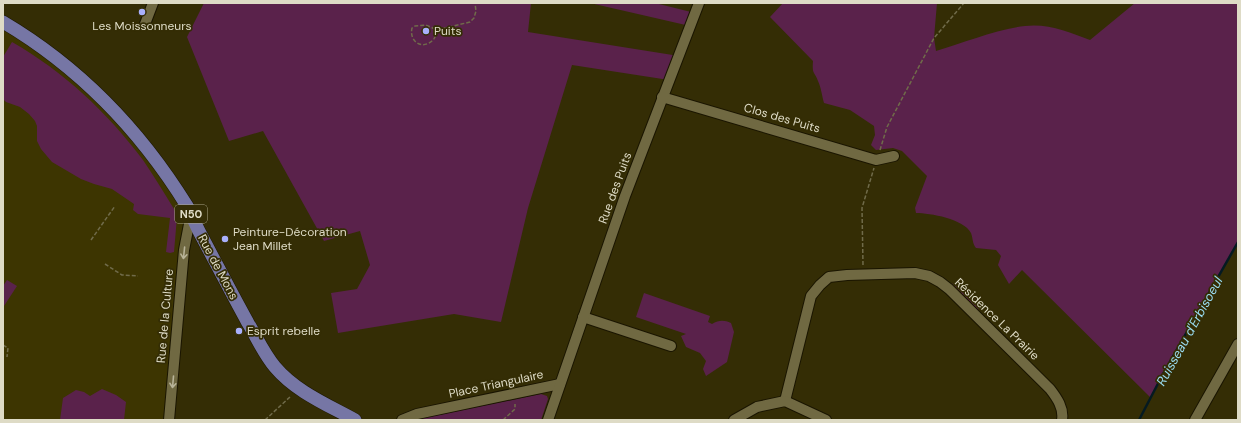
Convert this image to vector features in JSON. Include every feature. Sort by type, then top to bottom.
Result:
[{"type":"main road","name":"Rue de Mons","points":[[3,22],[38,43],[103,98],[149,150],[187,207],[237,303],[276,368],[307,394],[355,420]]},
{"type":"street","points":[[145,24],[153,3]]},
{"type":"street","name":"Rue des Puits","points":[[560,384],[625,196],[698,3]]},
{"type":"street","name":"Clos des Puits","points":[[662,97],[876,160],[894,156]]},
{"type":"street","name":"Rue de la Culture","points":[[169,420],[184,250],[191,214]]},
{"type":"street","name":"Résidence La Prairie","points":[[785,401],[806,312],[811,296],[820,285],[829,277],[915,273],[929,276],[949,289],[1050,389],[1058,400],[1061,408],[1062,420]]},
{"type":"street","points":[[583,318],[671,346]]},
{"type":"street","points":[[1196,420],[1238,344]]},
{"type":"street","name":"Place Triangulaire","points":[[402,420],[417,414],[560,384]]},
{"type":"street","name":"Place Triangulaire","points":[[548,420],[560,384]]},
{"type":"street","points":[[734,420],[757,407],[785,401],[826,420]]},
{"type":"path","points":[[437,30],[470,22],[474,18],[476,11],[475,3]]},
{"type":"path","points":[[864,275],[862,208],[887,127],[934,38],[964,3]]},
{"type":"path","points":[[415,26],[432,26],[437,30],[433,41],[430,43],[420,44],[415,42],[411,33],[412,28],[415,26]]},
{"type":"path","points":[[91,240],[114,206]]},
{"type":"path","points":[[105,264],[122,275],[138,276]]},
{"type":"path","points":[[3,345],[8,348],[7,357]]},
{"type":"path","points":[[265,420],[299,388]]},
{"type":"path","points":[[503,420],[515,409],[516,394]]},
{"type":"shaded area","points":[[204,3],[531,3],[528,32],[679,56],[669,80],[572,65],[528,208],[501,322],[454,314],[338,333],[331,293],[357,289],[370,265],[360,231],[324,241],[263,131],[229,141],[187,37]]},
{"type":"shaded area","points":[[590,3],[655,3],[695,13],[690,26]]},
{"type":"shaded area","points":[[783,3],[937,3],[934,38],[936,51],[992,33],[1033,25],[1066,31],[1090,40],[1135,3],[1238,3],[1238,243],[1151,398],[1022,270],[1009,284],[998,265],[1001,256],[996,250],[976,248],[971,233],[961,224],[930,214],[916,213],[915,208],[927,176],[902,151],[893,148],[876,150],[871,145],[875,135],[874,126],[850,110],[824,103],[820,86],[813,71],[813,61],[770,17]]},
{"type":"shaded area","points":[[3,22],[78,76],[187,207],[169,420],[3,420]]},
{"type":"shaded area","points":[[12,42],[49,66],[84,94],[115,126],[143,160],[174,209],[177,217],[174,252],[166,252],[170,218],[138,214],[133,210],[134,204],[112,189],[81,179],[52,162],[41,149],[37,141],[37,126],[35,121],[20,107],[6,102],[3,99],[3,57]]},
{"type":"shaded area","points":[[7,280],[17,286],[4,306],[3,286]]},
{"type":"shaded area","points":[[958,281],[968,287],[976,296],[980,303],[978,310],[952,284]]},
{"type":"shaded area","points":[[644,293],[710,316],[708,322],[712,324],[722,321],[731,323],[734,332],[727,362],[706,376],[703,369],[706,361],[700,353],[686,347],[681,336],[686,334],[636,317]]},
{"type":"shaded area","points":[[102,389],[116,395],[126,402],[124,420],[60,420],[63,398],[76,390],[84,392],[90,396]]},
{"type":"shaded area","points":[[541,394],[547,396],[548,399],[541,420],[414,420]]},
{"type":"waterway","name":"Ruisseau d'Erbisoeul","points":[[1139,420],[1163,374],[1238,242]]},
{"type":"place","name":"Les Moissonneurs","points":[[142,12]]},
{"type":"place","name":"Puits","points":[[426,31]]},
{"type":"place","name":"Peinture-Décoration Jean Millet","points":[[225,239]]},
{"type":"place","name":"Esprit rebelle","points":[[239,331]]}]
